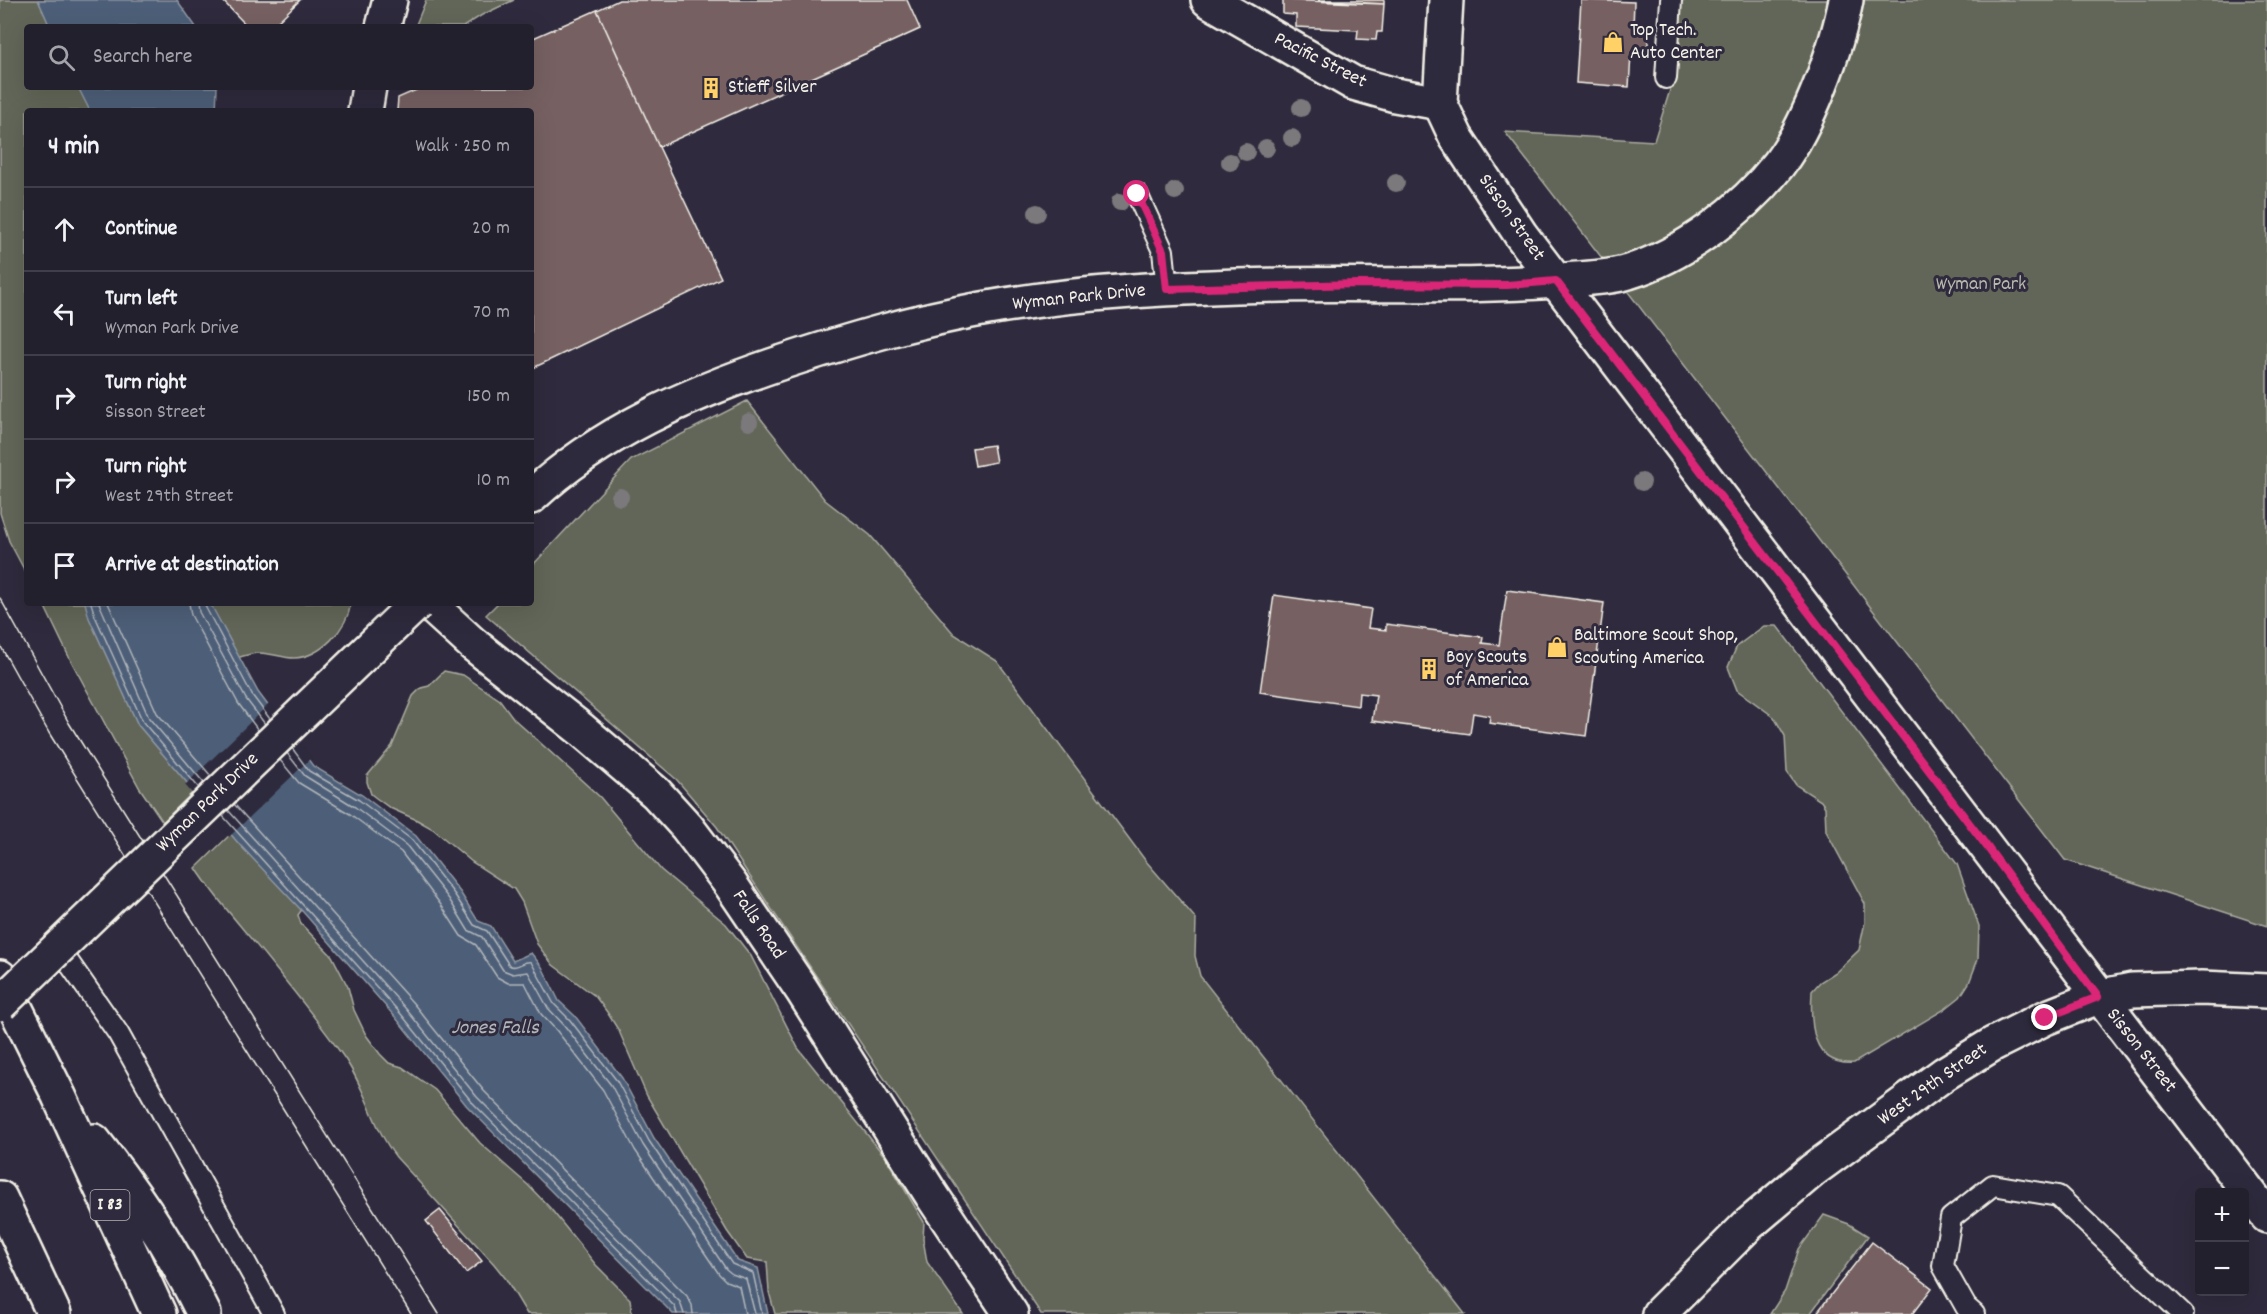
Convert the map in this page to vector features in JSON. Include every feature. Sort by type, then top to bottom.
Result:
[{"type":"main road","points":[[384,24],[390,0]]},
{"type":"main road","name":"Pacific Street","points":[[1208,0],[1353,83],[1395,95],[1440,103]]},
{"type":"main road","points":[[1440,103],[1446,0]]},
{"type":"main road","name":"Wyman Park Drive","points":[[534,494],[584,455],[631,426],[665,408],[723,383],[845,342],[983,308],[1050,299],[1167,289],[1358,284],[1507,285],[1627,273],[1662,259],[1703,234],[1748,200],[1780,163],[1806,116],[1828,64],[1846,0]]},
{"type":"main road","points":[[366,108],[368,90]]},
{"type":"main road","name":"Sisson Street","points":[[1440,103],[1456,137],[1521,235],[1968,822],[2098,997],[2267,1216]]},
{"type":"main road","name":"Wyman Park Drive","points":[[0,1004],[414,606]]},
{"type":"main road","name":"Falls Road","points":[[431,606],[473,644],[582,730],[656,793],[687,828],[730,885],[802,990],[931,1194],[1011,1314]]},
{"type":"main road","name":"I 83","points":[[0,977],[159,1314]]},
{"type":"main road","name":"West 29th Street","points":[[1664,1308],[1748,1225],[1813,1170],[1944,1074],[2003,1039],[2045,1018],[2098,997],[2132,990],[2202,988],[2267,991]]},
{"type":"main road","points":[[58,1096],[130,1187],[182,1269],[204,1314]]},
{"type":"main road","points":[[0,1198],[54,1314]]},
{"type":"lane","points":[[1666,78],[1671,0]]},
{"type":"lane","points":[[1137,194],[1163,251],[1167,289]]},
{"type":"lane","points":[[58,947],[118,1033],[274,1314]]},
{"type":"lane","points":[[1974,1314],[1965,1307],[1943,1266],[1951,1218],[1992,1185],[2058,1197],[2183,1314]]},
{"type":"green space","points":[[0,0],[58,0],[71,24],[24,24],[24,90],[102,90],[114,108],[24,108],[24,569],[9,541],[0,513]]},
{"type":"green space","points":[[426,0],[514,0],[468,24],[416,24]]},
{"type":"green space","name":"Wyman Park","points":[[1679,0],[2267,0],[2267,926],[2065,860],[1505,132],[1654,141],[1675,74]]},
{"type":"green space","points":[[747,401],[825,500],[870,535],[954,634],[997,661],[1145,860],[1196,919],[1195,956],[1200,976],[1465,1314],[1041,1314],[717,827],[677,780],[486,615],[495,606],[534,606],[534,564],[631,460]]},
{"type":"green space","points":[[44,606],[110,606],[192,793],[163,822],[139,787],[69,657]]},
{"type":"green space","points":[[186,606],[350,606],[338,632],[314,653],[294,658],[257,653],[225,661]]},
{"type":"green space","points":[[1764,626],[1777,626],[1957,864],[1979,926],[1978,959],[1969,983],[1960,997],[1945,1009],[1854,1063],[1829,1058],[1821,1050],[1813,1029],[1812,991],[1859,950],[1865,922],[1865,904],[1826,831],[1825,807],[1821,801],[1796,785],[1787,772],[1785,736],[1774,717],[1737,690],[1728,667],[1737,646]]},
{"type":"green space","points":[[444,671],[463,675],[500,700],[514,719],[600,797],[661,870],[726,924],[751,956],[798,1048],[886,1158],[924,1222],[923,1239],[927,1262],[963,1314],[775,1314],[769,1292],[767,1262],[747,1259],[727,1231],[647,1096],[619,1031],[595,996],[553,965],[537,944],[522,902],[514,889],[472,862],[433,829],[390,808],[371,794],[367,776],[392,746],[413,696],[421,688],[429,686]]},
{"type":"green space","points":[[243,822],[307,902],[298,915],[301,924],[332,956],[348,987],[354,1010],[366,1035],[380,1054],[389,1063],[402,1067],[435,1090],[480,1143],[528,1185],[550,1208],[596,1265],[630,1299],[632,1314],[527,1314],[494,1264],[396,1157],[381,1133],[358,1081],[343,1056],[296,994],[221,903],[196,868]]},
{"type":"green space","points":[[1824,1215],[1849,1224],[1868,1236],[1810,1314],[1770,1314],[1785,1291],[1799,1249]]},
{"type":"water","points":[[38,0],[177,0],[194,24],[49,24]]},
{"type":"water","points":[[80,90],[217,90],[216,108],[88,108]]},
{"type":"water","name":"Jones Falls","points":[[86,606],[212,606],[258,692],[313,766],[362,795],[416,836],[460,892],[478,921],[491,926],[513,961],[531,953],[542,967],[559,1001],[575,1016],[622,1078],[654,1138],[738,1261],[758,1268],[768,1314],[673,1314],[467,1106],[396,1018],[303,912],[239,844],[138,725],[89,618]]},
{"type":"pier","points":[[270,703],[311,758],[229,837],[185,785]]},
{"type":"building","points":[[222,0],[300,0],[275,24],[245,24]]},
{"type":"building","name":"Stieff Silver","points":[[619,0],[907,0],[920,29],[659,147],[597,10]]},
{"type":"building","points":[[1283,0],[1384,4],[1382,32],[1377,32],[1376,40],[1357,39],[1358,30],[1296,27],[1296,15],[1283,14]]},
{"type":"building","points":[[1318,0],[1384,0],[1384,4]]},
{"type":"building","name":"Top Tech. Auto Center","points":[[1581,0],[1634,2],[1633,27],[1649,28],[1647,57],[1631,55],[1629,87],[1576,83]]},
{"type":"building","points":[[597,10],[721,278],[534,368],[534,108],[397,108],[398,98],[416,90],[534,90],[534,38]]},
{"type":"building","points":[[993,445],[996,462],[975,466],[972,448]]},
{"type":"building","name":"Boy Scouts of America","points":[[1507,590],[1604,603],[1586,736],[1489,723],[1490,716],[1473,713],[1470,734],[1372,721],[1376,695],[1359,693],[1358,706],[1260,692],[1274,595],[1371,609],[1368,628],[1386,630],[1386,624],[1483,637],[1482,643],[1499,645]]},
{"type":"building","points":[[440,1210],[482,1261],[466,1273],[426,1221]]},
{"type":"building","points":[[1872,1242],[1932,1288],[1912,1314],[1816,1314]]},
{"type":"tram line","points":[[0,598],[69,723],[439,1314]]},
{"type":"tram line","points":[[0,645],[49,733],[411,1314]]},
{"type":"place","name":"Top Tech. Auto Center","points":[[1613,42]]},
{"type":"place","name":"Stieff Silver","points":[[711,88]]},
{"type":"place","name":"Baltimore Scout Shop, Scouting America","points":[[1557,647]]},
{"type":"place","name":"Boy Scouts of America","points":[[1429,669]]},
{"type":"route","points":[[1137,194],[1163,251],[1167,289],[1358,284],[1507,285],[1556,281],[1982,840],[2098,997],[2045,1018]]}]
